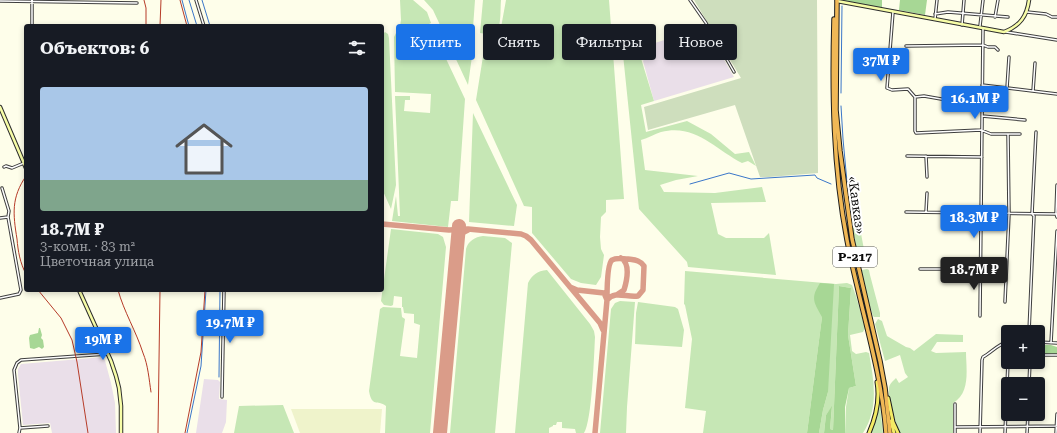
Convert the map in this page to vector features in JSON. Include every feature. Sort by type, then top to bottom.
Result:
[{"type":"highway","name":"«Кавказ»","points":[[836,0],[837,126],[848,217],[854,253],[876,342],[885,388],[890,433]]},
{"type":"highway","name":"«Кавказ»","points":[[836,0],[834,129],[843,212],[850,257],[876,362],[886,433]]},
{"type":"highway","points":[[850,257],[856,274],[854,253]]},
{"type":"highway","points":[[865,320],[858,284],[860,285],[866,304]]},
{"type":"main road","points":[[869,433],[874,421],[878,403],[876,362]]},
{"type":"main road","points":[[885,388],[894,433]]},
{"type":"main road","points":[[885,388],[893,422],[898,433]]},
{"type":"street","points":[[196,0],[203,24]]},
{"type":"street","points":[[690,0],[706,23],[734,72]]},
{"type":"street","points":[[836,0],[982,29],[1057,40]]},
{"type":"street","points":[[935,19],[937,0]]},
{"type":"street","points":[[962,25],[964,0]]},
{"type":"street","points":[[980,316],[983,45],[981,15],[983,0]]},
{"type":"street","points":[[995,17],[998,0]]},
{"type":"street","points":[[1004,32],[1016,25],[1027,12],[1029,0]]},
{"type":"street","points":[[0,1],[105,1],[137,3]]},
{"type":"street","points":[[32,1],[32,24]]},
{"type":"street","points":[[893,12],[887,88],[892,90],[908,89],[915,97],[916,132],[981,130],[991,134],[1020,134]]},
{"type":"street","points":[[935,14],[948,12],[1008,17]]},
{"type":"street","points":[[1027,12],[1057,17]]},
{"type":"street","points":[[906,46],[983,45],[995,47],[998,50]]},
{"type":"street","points":[[1007,88],[1009,57]]},
{"type":"street","points":[[1033,91],[1035,63]]},
{"type":"street","points":[[982,85],[1057,94]]},
{"type":"street","points":[[915,97],[924,96],[964,103],[982,102]]},
{"type":"street","points":[[0,107],[24,163],[12,168],[6,166],[4,167]]},
{"type":"street","points":[[3,114],[0,117],[6,121]]},
{"type":"street","points":[[982,116],[1025,120]]},
{"type":"street","points":[[1029,325],[1036,132]]},
{"type":"street","points":[[1005,302],[1009,214],[1008,134]]},
{"type":"street","points":[[907,156],[982,157]]},
{"type":"street","points":[[926,156],[927,177]]},
{"type":"street","points":[[906,212],[980,212],[1057,215],[1057,185]]},
{"type":"street","points":[[0,298],[19,294],[20,290],[8,217],[9,211],[2,188]]},
{"type":"street","points":[[926,212],[927,193]]},
{"type":"street","points":[[0,218],[8,217]]},
{"type":"street","points":[[1051,343],[1057,230]]},
{"type":"street","points":[[920,269],[968,269],[981,266]]},
{"type":"street","points":[[80,292],[116,376],[119,388],[121,433]]},
{"type":"street","points":[[222,397],[224,292]]},
{"type":"street","points":[[1045,343],[1057,342]]},
{"type":"street","points":[[980,433],[983,357],[992,352],[1001,344]]},
{"type":"street","points":[[19,433],[20,428],[14,370],[16,363],[21,360],[107,354]]},
{"type":"street","points":[[1045,355],[1057,355]]},
{"type":"street","points":[[1005,433],[1008,369]]},
{"type":"street","points":[[955,404],[955,433]]},
{"type":"street","points":[[1056,433],[1057,414]]},
{"type":"street","points":[[1028,421],[1028,433]]},
{"type":"street","points":[[20,428],[48,426]]},
{"type":"street","points":[[955,427],[1057,426]]},
{"type":"shaded area","points":[[664,40],[664,60],[724,60],[734,77],[654,101],[643,61],[656,60],[656,43]]},
{"type":"shaded area","points":[[104,357],[115,403],[116,433],[52,433],[50,423],[23,425],[18,375],[18,369],[21,364]]},
{"type":"shaded area","points":[[204,379],[218,380],[220,382],[219,399],[227,400],[226,422],[222,433],[196,433]]},
{"type":"green space","points":[[400,0],[413,0],[427,12],[431,23],[400,24]]},
{"type":"green space","points":[[424,0],[475,0],[473,24],[440,24],[433,10]]},
{"type":"green space","points":[[483,0],[501,0],[499,24],[483,24],[483,33],[480,33]]},
{"type":"green space","points":[[506,0],[609,0],[611,24],[562,24],[562,60],[614,60],[624,199],[606,200],[606,212],[601,217],[600,237],[601,249],[604,255],[601,277],[596,285],[581,283],[571,279],[532,233],[532,207],[524,206],[476,100],[483,56],[483,60],[554,60],[554,24],[502,24]]},
{"type":"green space","points":[[694,0],[817,0],[818,173],[760,177],[735,105],[648,130],[644,107],[741,78],[730,60],[737,60],[737,24],[708,24]]},
{"type":"green space","points":[[882,0],[882,8],[844,1]]},
{"type":"green space","points":[[900,0],[927,0],[925,15],[899,10]]},
{"type":"green space","points":[[385,32],[388,34],[389,38],[396,185],[391,209],[384,193]]},
{"type":"green space","points":[[396,33],[396,60],[447,60],[465,99],[458,201],[451,201],[448,227],[392,221],[396,196],[398,216],[400,216],[395,96],[410,96],[410,100],[405,100],[404,111],[430,113],[431,94],[395,92],[394,37]]},
{"type":"green space","points":[[456,60],[471,60],[468,85]]},
{"type":"green space","points":[[624,60],[641,60],[654,101],[641,105],[646,132],[687,121],[711,134],[735,154],[749,152],[756,166],[748,161],[742,163],[704,139],[684,131],[673,130],[661,132],[641,140],[645,170],[698,176],[660,185],[664,192],[715,193],[762,187],[766,202],[711,203],[718,234],[726,238],[764,238],[769,233],[776,275],[688,267],[687,262],[639,209]]},
{"type":"green space","points":[[473,113],[517,205],[514,226],[469,222]]},
{"type":"green space","points":[[858,218],[867,265],[860,267],[851,220]]},
{"type":"green space","points":[[391,229],[438,234],[443,237],[446,247],[430,433],[385,433],[386,406],[373,401],[370,396],[369,391],[380,309],[383,307],[401,308],[402,317],[405,319],[400,356],[417,358],[420,325],[414,323],[414,314],[404,313],[402,307],[402,297],[394,296],[393,305],[384,305],[381,301],[382,292],[384,292],[384,279]]},
{"type":"green space","points":[[483,236],[505,238],[512,243],[495,433],[450,433],[466,249],[472,240]]},
{"type":"green space","points":[[547,270],[594,331],[595,337],[591,402],[587,426],[584,433],[576,433],[575,429],[562,428],[562,422],[557,422],[556,425],[549,428],[549,433],[515,433],[528,283],[535,274],[540,271]]},
{"type":"green space","points":[[862,270],[869,270],[880,317],[873,316],[861,278]]},
{"type":"green space","points":[[685,271],[836,284],[847,283],[852,285],[865,328],[863,332],[850,335],[852,351],[856,354],[866,352],[869,353],[874,384],[871,414],[863,433],[845,433],[846,407],[849,388],[856,386],[848,335],[851,288],[839,286],[833,430],[830,429],[832,407],[826,415],[824,433],[819,433],[828,392],[822,317],[807,433],[703,433],[706,411],[685,408],[692,339],[684,304]]},
{"type":"green space","points":[[820,283],[834,284],[828,392],[819,433],[807,433],[822,317],[814,300],[815,293]]},
{"type":"green space","points":[[839,286],[851,288],[848,335],[856,386],[849,388],[845,407],[845,433],[824,433],[826,415],[832,406],[830,429],[833,430]]},
{"type":"green space","points":[[620,301],[635,302],[626,433],[600,433],[611,309],[615,303]]},
{"type":"green space","points":[[638,302],[675,307],[678,309],[684,330],[682,347],[635,344],[636,313]]},
{"type":"green space","points":[[878,319],[882,321],[887,336],[914,351],[936,334],[963,335],[963,342],[937,342],[931,351],[936,353],[966,352],[967,373],[965,387],[959,399],[953,403],[953,433],[900,433],[891,405],[889,387],[896,378],[899,383],[908,377],[905,373],[900,355],[885,361],[875,324]]},
{"type":"green space","points":[[39,328],[44,347],[42,349],[39,347],[34,349],[30,348],[30,335],[38,333]]},
{"type":"green space","points":[[1045,345],[1057,347],[1057,354],[1045,354]]},
{"type":"green space","points":[[879,397],[883,433],[870,433],[877,415]]},
{"type":"green space","points":[[283,405],[294,433],[234,433],[239,406]]},
{"type":"green space","points":[[291,409],[382,409],[380,433],[300,433]]},
{"type":"waterway","points":[[182,0],[188,24]]},
{"type":"waterway","points":[[189,0],[196,24]]},
{"type":"waterway","points":[[202,0],[209,24]]},
{"type":"waterway","points":[[841,93],[842,6]]},
{"type":"waterway","points":[[841,106],[847,182]]},
{"type":"waterway","points":[[690,184],[729,173],[751,179],[815,175],[817,178],[831,184]]},
{"type":"waterway","points":[[187,433],[201,366],[206,292]]},
{"type":"waterway","points":[[219,377],[220,292]]},
{"type":"taxiway","points":[[384,224],[449,230],[468,229],[521,234],[526,236],[531,240],[600,323],[603,330]]},
{"type":"taxiway","points":[[458,241],[462,233],[468,230]]},
{"type":"taxiway","points":[[570,287],[577,290],[604,293],[607,300],[614,295],[638,296],[643,290],[644,266],[639,261],[620,258],[612,260],[610,263],[608,278],[607,300],[595,433]]},
{"type":"taxiway","points":[[618,294],[624,290],[627,277],[626,264],[621,258]]},
{"type":"runway","points":[[440,433],[459,226]]},
{"type":"railway","points":[[144,0],[146,8],[146,24]]},
{"type":"railway","points":[[160,24],[161,0]]},
{"type":"railway","points":[[180,0],[186,24]]},
{"type":"railway","points":[[24,179],[14,206],[19,252],[24,270]]},
{"type":"railway","points":[[40,292],[61,318],[72,340],[88,433]]},
{"type":"railway","points":[[119,292],[145,358],[151,392]]},
{"type":"railway","points":[[158,433],[160,292]]},
{"type":"railway","points":[[185,433],[201,352],[205,292]]}]
